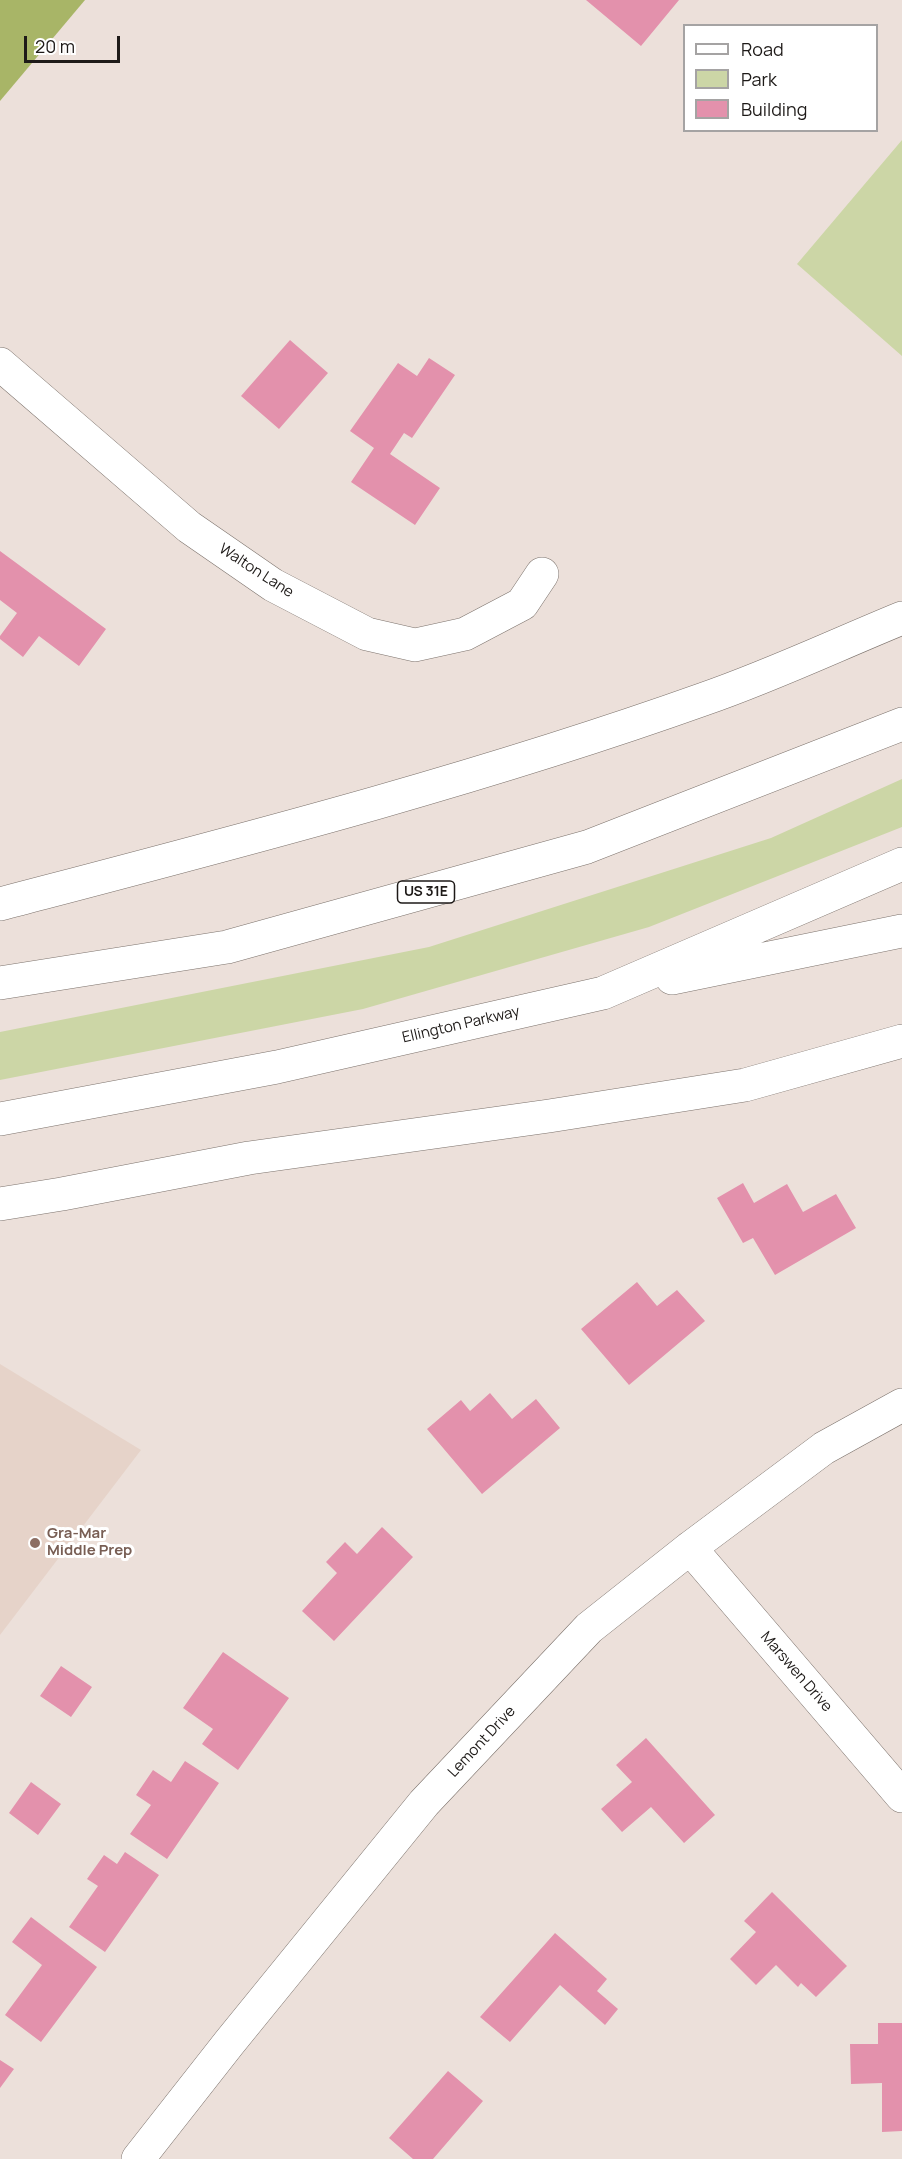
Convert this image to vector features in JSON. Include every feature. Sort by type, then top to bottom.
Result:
[{"type":"main road","name":"Walton Lane","points":[[0,364],[189,526],[273,585],[367,634],[415,645],[465,634],[522,604],[542,574]]},
{"type":"main road","points":[[0,904],[227,845],[481,773],[705,699],[902,618]]},
{"type":"main road","points":[[837,749],[902,708]]},
{"type":"main road","name":"US 31E","points":[[0,983],[227,946],[587,847],[902,724]]},
{"type":"main road","name":"Ellington Parkway","points":[[0,1119],[277,1066],[603,993],[902,864]]},
{"type":"main road","points":[[603,993],[902,931]]},
{"type":"main road","points":[[0,1204],[249,1158],[549,1116],[746,1085],[902,1041]]},
{"type":"main road","name":"Lemont Drive","points":[[138,2159],[424,1803],[590,1628],[690,1548],[824,1448],[902,1405]]},
{"type":"main road","name":"Marswen Drive","points":[[690,1548],[902,1796]]},
{"type":"shaded area","name":"Gra-Mar Middle Prep","points":[[0,1364],[141,1450],[0,1635]]},
{"type":"green space","points":[[0,0],[85,0],[0,101]]},
{"type":"green space","points":[[902,140],[902,356],[797,264]]},
{"type":"green space","points":[[902,779],[902,827],[649,927],[363,1009],[0,1080],[0,1032],[429,947],[771,838]]},
{"type":"building","points":[[586,0],[679,0],[641,46]]},
{"type":"building","points":[[290,340],[328,373],[279,429],[241,396]]},
{"type":"building","points":[[429,358],[455,375],[412,438],[404,433],[390,454],[440,488],[415,525],[351,482],[374,448],[350,431],[398,363],[417,376]]},
{"type":"building","points":[[0,551],[106,629],[79,666],[39,636],[23,657],[0,639],[17,613],[0,600]]},
{"type":"building","points":[[743,1183],[754,1203],[787,1184],[803,1212],[836,1194],[856,1228],[775,1275],[753,1238],[743,1243],[717,1198]]},
{"type":"building","points":[[637,1282],[657,1306],[677,1290],[705,1321],[629,1385],[581,1329]]},
{"type":"building","points":[[490,1393],[512,1419],[536,1399],[560,1428],[482,1494],[427,1429],[461,1400],[470,1411]]},
{"type":"building","points":[[382,1527],[413,1557],[334,1641],[302,1611],[337,1573],[326,1562],[345,1542],[357,1554]]},
{"type":"building","points":[[223,1652],[289,1698],[238,1770],[202,1744],[213,1729],[183,1708]]},
{"type":"building","points":[[61,1666],[92,1687],[71,1717],[40,1696]]},
{"type":"building","points":[[646,1738],[715,1815],[684,1843],[651,1807],[622,1832],[601,1809],[632,1782],[616,1765]]},
{"type":"building","points":[[185,1761],[219,1783],[167,1859],[130,1834],[151,1805],[136,1795],[153,1770],[171,1782]]},
{"type":"building","points":[[31,1782],[61,1804],[38,1835],[9,1813]]},
{"type":"building","points":[[125,1852],[159,1875],[105,1952],[69,1927],[98,1886],[87,1879],[104,1855],[117,1864]]},
{"type":"building","points":[[772,1892],[847,1966],[816,1997],[801,1983],[798,1987],[776,1965],[756,1985],[730,1959],[756,1932],[744,1921]]},
{"type":"building","points":[[31,1917],[97,1967],[41,2042],[5,2015],[42,1965],[12,1942]]},
{"type":"building","points":[[555,1933],[607,1979],[597,1991],[618,2009],[605,2025],[560,1985],[510,2042],[480,2017]]},
{"type":"building","points":[[878,2023],[902,2023],[902,2131],[882,2132],[882,2083],[851,2084],[850,2044],[878,2044]]},
{"type":"building","points":[[0,2060],[14,2069],[0,2088]]},
{"type":"building","points":[[448,2071],[483,2101],[433,2159],[413,2159],[389,2138]]},
{"type":"place","name":"Gra-Mar Middle Prep","points":[[35,1543]]}]
